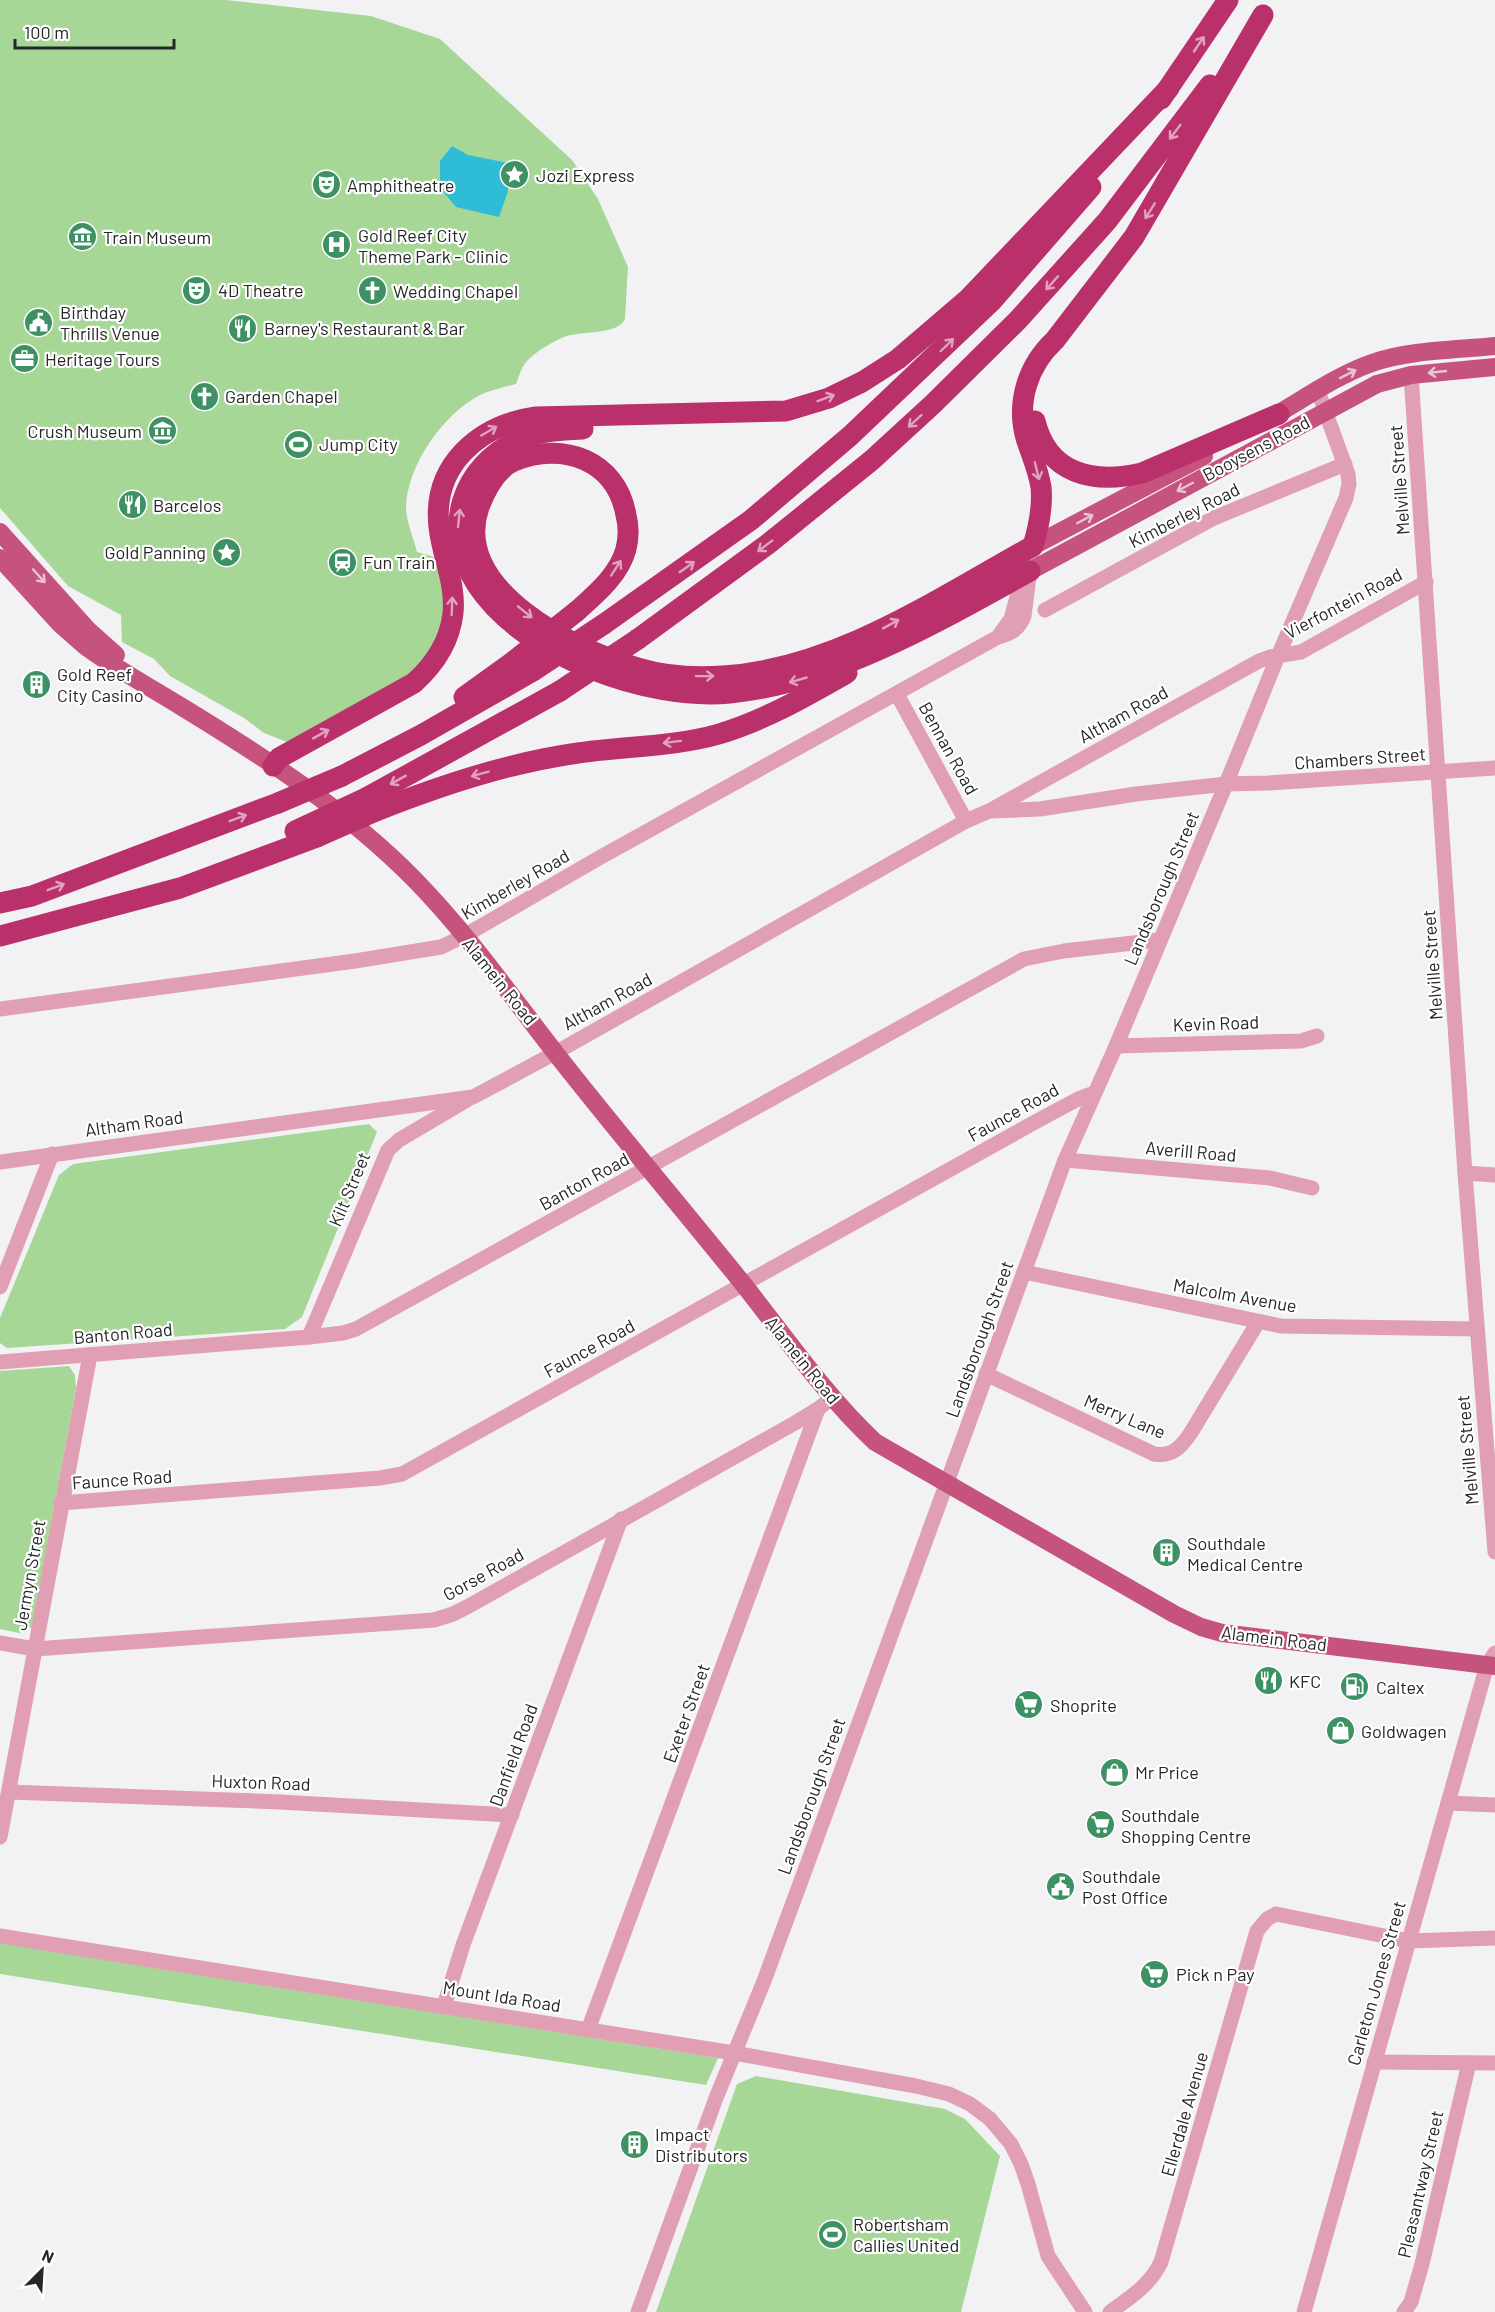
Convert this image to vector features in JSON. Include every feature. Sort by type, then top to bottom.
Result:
[{"type":"highway","points":[[0,903],[32,896],[278,803],[342,776],[421,735],[533,671],[751,520],[850,436],[992,302],[1075,209],[1169,88],[1228,0]]},
{"type":"highway","points":[[421,735],[452,706],[514,661],[577,611],[600,591],[619,565],[626,550],[629,529],[624,503],[612,482],[598,467],[581,457],[557,452],[532,455],[511,462],[496,474],[479,509],[475,525],[477,546],[493,581],[513,602],[547,629],[586,650],[641,669],[694,677],[723,676],[781,668],[823,655],[872,634],[1033,546],[1042,504],[1038,470],[1024,428],[1024,395],[1030,374],[1039,358],[1134,237],[1267,7]]},
{"type":"highway","points":[[0,936],[180,888],[317,837],[560,691],[638,639],[768,544],[872,460],[1018,320],[1107,221],[1267,7]]},
{"type":"highway","points":[[952,615],[805,679],[767,688],[727,693],[672,692],[612,677],[564,657],[520,629],[500,611],[477,585],[467,567],[458,531],[462,502],[473,477],[482,465],[502,448],[522,438],[541,433],[570,430],[724,424],[757,420],[829,398],[862,382],[898,359],[968,299],[1169,88]]},
{"type":"highway","points":[[1055,340],[1038,377],[1034,393],[1035,421],[1048,451],[1059,462],[1087,476],[1120,478],[1142,473],[1279,414]]},
{"type":"highway","points":[[281,766],[414,683],[440,654],[453,612],[453,590],[439,525],[443,489],[455,461],[485,432],[517,419],[536,417],[786,411]]},
{"type":"highway","points":[[124,903],[295,831],[371,804],[524,762],[681,741],[716,735],[750,724],[787,707],[1026,573]]},
{"type":"main road","name":"Booysens Road","points":[[1033,546],[1229,443],[1373,362],[1419,354],[1495,346]]},
{"type":"main road","name":"Booysens Road","points":[[1026,573],[1377,384],[1411,375],[1495,367]]},
{"type":"main road","points":[[0,532],[101,644],[281,766]]},
{"type":"main road","points":[[0,558],[60,624],[85,646],[281,766]]},
{"type":"main road","name":"Alamein Road","points":[[281,766],[353,824],[414,879],[464,936],[647,1168],[833,1397],[874,1442],[1174,1614],[1201,1627],[1222,1632],[1492,1661]]},
{"type":"street","name":"Melville Street","points":[[1411,375],[1465,1173],[1495,1552]]},
{"type":"street","name":"Landsborough Street","points":[[638,2312],[734,2054],[764,1981],[1065,1160],[1116,1046],[1346,498],[1349,481],[1345,464],[1318,391]]},
{"type":"street","name":"Kimberley Road","points":[[1045,610],[1214,518],[1345,464]]},
{"type":"street","name":"Kimberley Road","points":[[0,1009],[355,961],[441,946],[464,936],[599,858],[998,637],[1011,619],[1033,546]]},
{"type":"street","name":"Vierfontein Road","points":[[1278,656],[1301,652],[1425,582]]},
{"type":"street","name":"Altham Road","points":[[0,1162],[473,1097],[966,821],[989,811],[1259,662],[1278,656]]},
{"type":"street","name":"Bennan Road","points":[[897,694],[966,821]]},
{"type":"street","name":"Chambers Street","points":[[1226,784],[1495,768]]},
{"type":"street","name":"Altham Road","points":[[989,811],[1040,809],[1136,794],[1226,784]]},
{"type":"street","name":"Banton Road","points":[[0,1362],[343,1333],[371,1322],[1024,959],[1064,951],[1159,940]]},
{"type":"street","name":"Kevin Road","points":[[1116,1046],[1301,1041],[1317,1036]]},
{"type":"street","name":"Faunce Road","points":[[61,1503],[380,1478],[402,1474],[1037,1121],[1094,1093]]},
{"type":"street","name":"Kilt Street","points":[[309,1337],[388,1150],[399,1140],[473,1097]]},
{"type":"street","points":[[0,1287],[52,1154]]},
{"type":"street","name":"Averill Road","points":[[1065,1160],[1270,1178],[1312,1188]]},
{"type":"street","points":[[1465,1173],[1495,1175]]},
{"type":"street","name":"Malcolm Avenue","points":[[1024,1272],[1258,1322],[1319,1328],[1477,1329]]},
{"type":"street","name":"Merry Lane","points":[[986,1374],[1154,1454],[1168,1454],[1178,1449],[1190,1434],[1258,1322]]},
{"type":"street","name":"Jermyn Street","points":[[0,1838],[90,1355]]},
{"type":"street","name":"Gorse Road","points":[[0,1643],[35,1649],[434,1620],[453,1614],[818,1409],[833,1397]]},
{"type":"street","name":"Exeter Street","points":[[588,2030],[818,1409]]},
{"type":"street","name":"Danfield Road","points":[[444,2006],[463,1945],[621,1519]]},
{"type":"street","name":"Carleton Jones Street","points":[[1304,2312],[1448,1803],[1492,1661]]},
{"type":"street","name":"Huxton Road","points":[[9,1792],[280,1802],[512,1815]]},
{"type":"street","points":[[1448,1803],[1495,1805]]},
{"type":"street","name":"Ellerdale Avenue","points":[[1110,2312],[1144,2287],[1152,2279],[1161,2262],[1257,1931],[1267,1919],[1276,1914],[1409,1941]]},
{"type":"street","name":"Mount Ida Road","points":[[0,1936],[734,2054],[932,2090],[962,2100],[990,2118],[1011,2144],[1022,2164],[1047,2256],[1085,2312]]},
{"type":"street","points":[[1409,1941],[1495,1938]]},
{"type":"street","points":[[1374,2062],[1495,2063]]},
{"type":"street","name":"Pleasantway Street","points":[[1404,2312],[1411,2302],[1422,2264],[1469,2063]]},
{"type":"green space","points":[[0,0],[226,0],[371,16],[440,39],[572,160],[598,199],[628,267],[625,319],[621,324],[607,330],[564,337],[532,356],[524,364],[516,384],[480,395],[453,415],[441,428],[420,459],[408,491],[407,518],[417,552],[434,557],[444,594],[440,628],[429,652],[410,674],[287,742],[264,733],[244,718],[170,676],[154,659],[122,642],[121,615],[68,586],[0,508]]},
{"type":"green space","points":[[369,1124],[377,1132],[302,1317],[285,1329],[7,1348],[0,1343],[0,1318],[59,1175],[73,1164]]},
{"type":"green space","points":[[69,1366],[75,1375],[76,1388],[32,1627],[19,1633],[0,1629],[0,1371]]},
{"type":"green space","points":[[0,1943],[718,2058],[706,2085],[0,1974]]},
{"type":"green space","name":"Robertsham Callies United","points":[[756,2076],[945,2109],[965,2119],[1000,2156],[961,2312],[656,2312],[737,2084]]},
{"type":"water","points":[[452,146],[468,155],[508,163],[508,191],[499,217],[456,207],[440,188],[440,161]]},
{"type":"place","name":"Jozi Express","points":[[515,175]]},
{"type":"place","name":"Amphitheatre","points":[[326,185]]},
{"type":"place","name":"Train Museum","points":[[82,237]]},
{"type":"place","name":"Gold Reef City Theme Park - Clinic","points":[[337,245]]},
{"type":"place","name":"4D Theatre","points":[[197,290]]},
{"type":"place","name":"Wedding Chapel","points":[[372,291]]},
{"type":"place","name":"Birthday Thrills Venue","points":[[39,322]]},
{"type":"place","name":"Barney's Restaurant & Bar","points":[[243,328]]},
{"type":"place","name":"Heritage Tours","points":[[24,359]]},
{"type":"place","name":"Garden Chapel","points":[[204,396]]},
{"type":"place","name":"Crush Museum","points":[[163,431]]},
{"type":"place","name":"Jump City","points":[[298,444]]},
{"type":"place","name":"Barcelos","points":[[132,505]]},
{"type":"place","name":"Gold Panning","points":[[227,552]]},
{"type":"place","name":"Fun Train","points":[[342,562]]},
{"type":"place","name":"Gold Reef City Casino","points":[[36,684]]},
{"type":"place","name":"Southdale Medical Centre","points":[[1166,1553]]},
{"type":"place","name":"KFC","points":[[1268,1681]]},
{"type":"place","name":"Caltex","points":[[1355,1687]]},
{"type":"place","name":"Shoprite","points":[[1029,1705]]},
{"type":"place","name":"Goldwagen","points":[[1340,1731]]},
{"type":"place","name":"Mr Price","points":[[1114,1772]]},
{"type":"place","name":"Southdale Shopping Centre","points":[[1100,1825]]},
{"type":"place","name":"Southdale Post Office","points":[[1061,1886]]},
{"type":"place","name":"Pick n Pay","points":[[1155,1974]]},
{"type":"place","name":"Impact Distributors","points":[[634,2144]]},
{"type":"place","name":"Robertsham Callies United","points":[[832,2234]]}]
